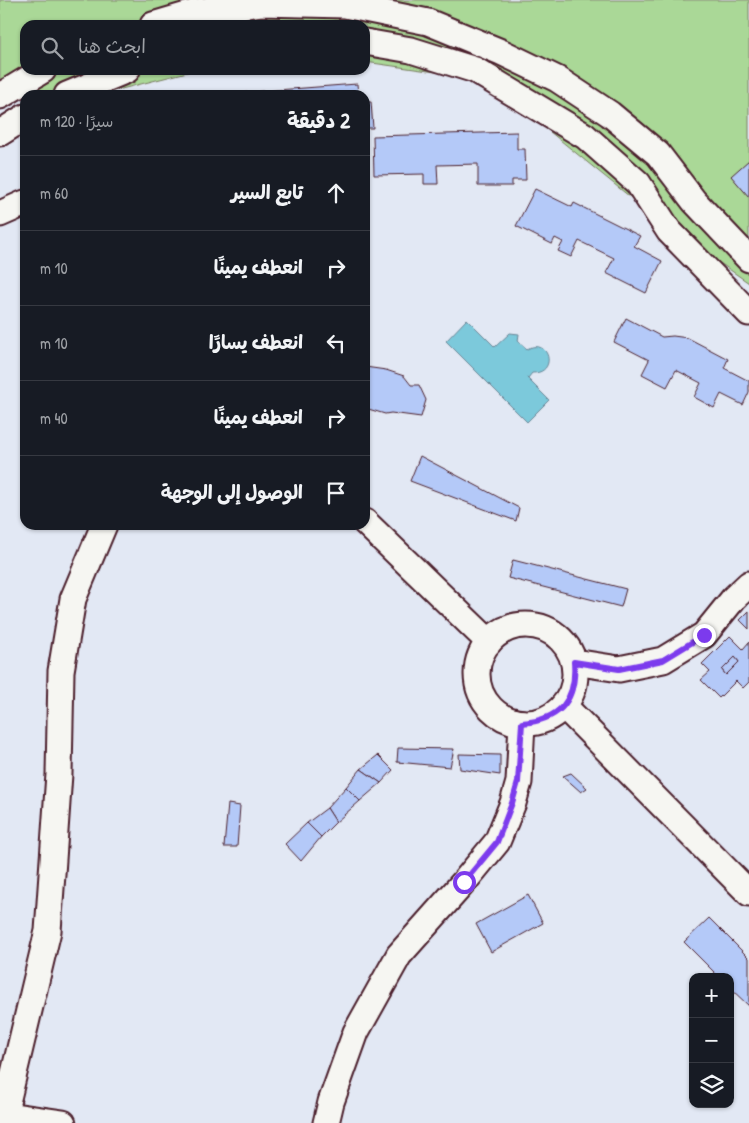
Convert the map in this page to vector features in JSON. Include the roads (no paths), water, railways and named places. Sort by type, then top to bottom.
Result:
[{"type":"street","points":[[170,20],[197,12],[261,3],[345,5],[428,22],[501,52],[557,79],[610,114],[658,154],[694,201],[749,259]]},
{"type":"street","points":[[370,43],[411,50],[475,70],[586,136],[638,183],[669,231],[749,314]]},
{"type":"street","points":[[0,96],[35,75]]},
{"type":"street","points":[[80,90],[115,75]]},
{"type":"street","points":[[0,133],[20,120]]},
{"type":"street","points":[[0,214],[20,205]]},
{"type":"street","points":[[370,527],[488,642]]},
{"type":"street","points":[[63,1123],[2,1114],[48,931],[59,774],[62,662],[73,599],[102,530]]},
{"type":"street","points":[[574,662],[619,669],[663,660],[704,635],[734,598],[749,584]]},
{"type":"street","points":[[530,625],[545,629],[558,636],[568,648],[574,662],[575,678],[572,693],[564,706],[552,716],[538,722],[522,723],[507,720],[494,712],[484,700],[478,686],[477,670],[480,655],[488,642],[500,632],[514,626],[530,625]]},
{"type":"street","points":[[564,706],[749,893]]},
{"type":"street","points":[[326,1123],[330,1102],[356,1032],[399,955],[497,842],[518,782],[522,723]]},
{"type":"water","points":[[467,319],[495,347],[510,333],[519,334],[518,341],[527,349],[535,347],[541,348],[546,352],[548,363],[545,368],[540,372],[532,373],[528,378],[526,377],[549,400],[527,422],[446,341]]}]
